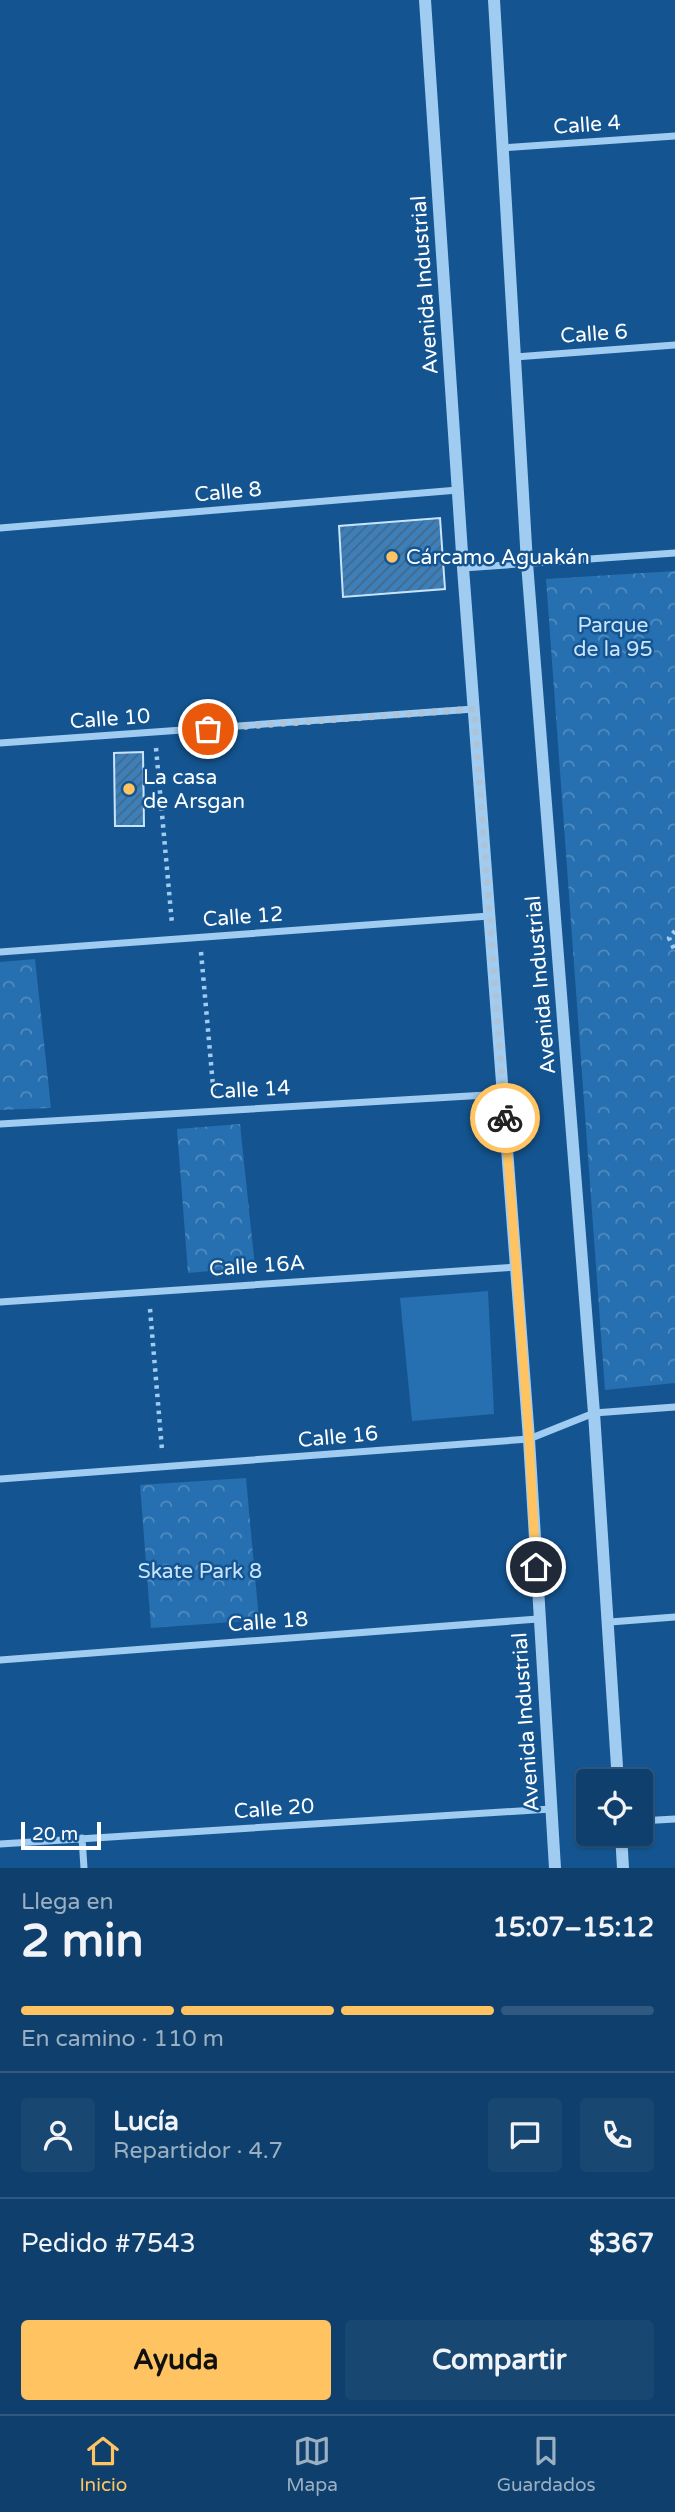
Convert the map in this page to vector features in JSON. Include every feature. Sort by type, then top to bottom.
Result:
[{"type":"street","name":"Avenida Industrial","points":[[425,0],[463,568],[529,1439],[555,1868]]},
{"type":"street","name":"Avenida Industrial","points":[[494,0],[527,562],[610,1622],[617,1769]]},
{"type":"street","name":"Calle 4","points":[[502,148],[675,136]]},
{"type":"street","name":"Calle 6","points":[[515,357],[675,345]]},
{"type":"street","name":"Calle 8","points":[[0,528],[458,490]]},
{"type":"street","points":[[463,568],[675,553]]},
{"type":"street","name":"Calle 10","points":[[0,743],[155,734],[474,709]]},
{"type":"street","name":"Calle 12","points":[[0,952],[489,916]]},
{"type":"street","name":"Calle 14","points":[[0,1124],[215,1109],[503,1094]]},
{"type":"street","name":"Calle 16A","points":[[0,1302],[517,1267]]},
{"type":"street","name":"Calle 16","points":[[0,1479],[529,1439],[594,1413],[675,1407]]},
{"type":"street","points":[[610,1622],[675,1617]]},
{"type":"street","name":"Calle 18","points":[[0,1660],[538,1619]]},
{"type":"street","name":"Calle 20","points":[[0,1844],[551,1809]]},
{"type":"street","points":[[653,1820],[675,1819]]},
{"type":"street","points":[[82,1838],[85,1868]]},
{"type":"street","points":[[622,1846],[624,1868]]},
{"type":"path","points":[[155,734],[173,939]]},
{"type":"path","points":[[675,931],[669,938],[675,951]]},
{"type":"path","points":[[200,937],[215,1109]]},
{"type":"path","points":[[148,1290],[163,1468]]},
{"type":"green space","name":"Parque de la 95","points":[[675,571],[675,1383],[605,1390],[546,579]]},
{"type":"green space","points":[[35,959],[51,1108],[0,1110],[0,962]]},
{"type":"green space","points":[[240,1124],[255,1267],[188,1273],[177,1129]]},
{"type":"green space","points":[[488,1291],[494,1414],[412,1421],[400,1298]]},
{"type":"green space","name":"Skate Park 8","points":[[246,1478],[259,1620],[151,1628],[140,1485]]},
{"type":"building","name":"Cárcamo Aguakán","points":[[440,518],[445,589],[343,597],[339,526]]},
{"type":"building","name":"La casa de Arsgan","points":[[143,752],[144,826],[115,826],[114,753]]},
{"type":"way so far","points":[[208,729],[474,709],[505,1118]]},
{"type":"place","name":"Cárcamo Aguakán","points":[[392,557]]},
{"type":"place","name":"La casa de Arsgan","points":[[129,789]]},
{"type":"route","points":[[505,1118],[536,1567]]}]
